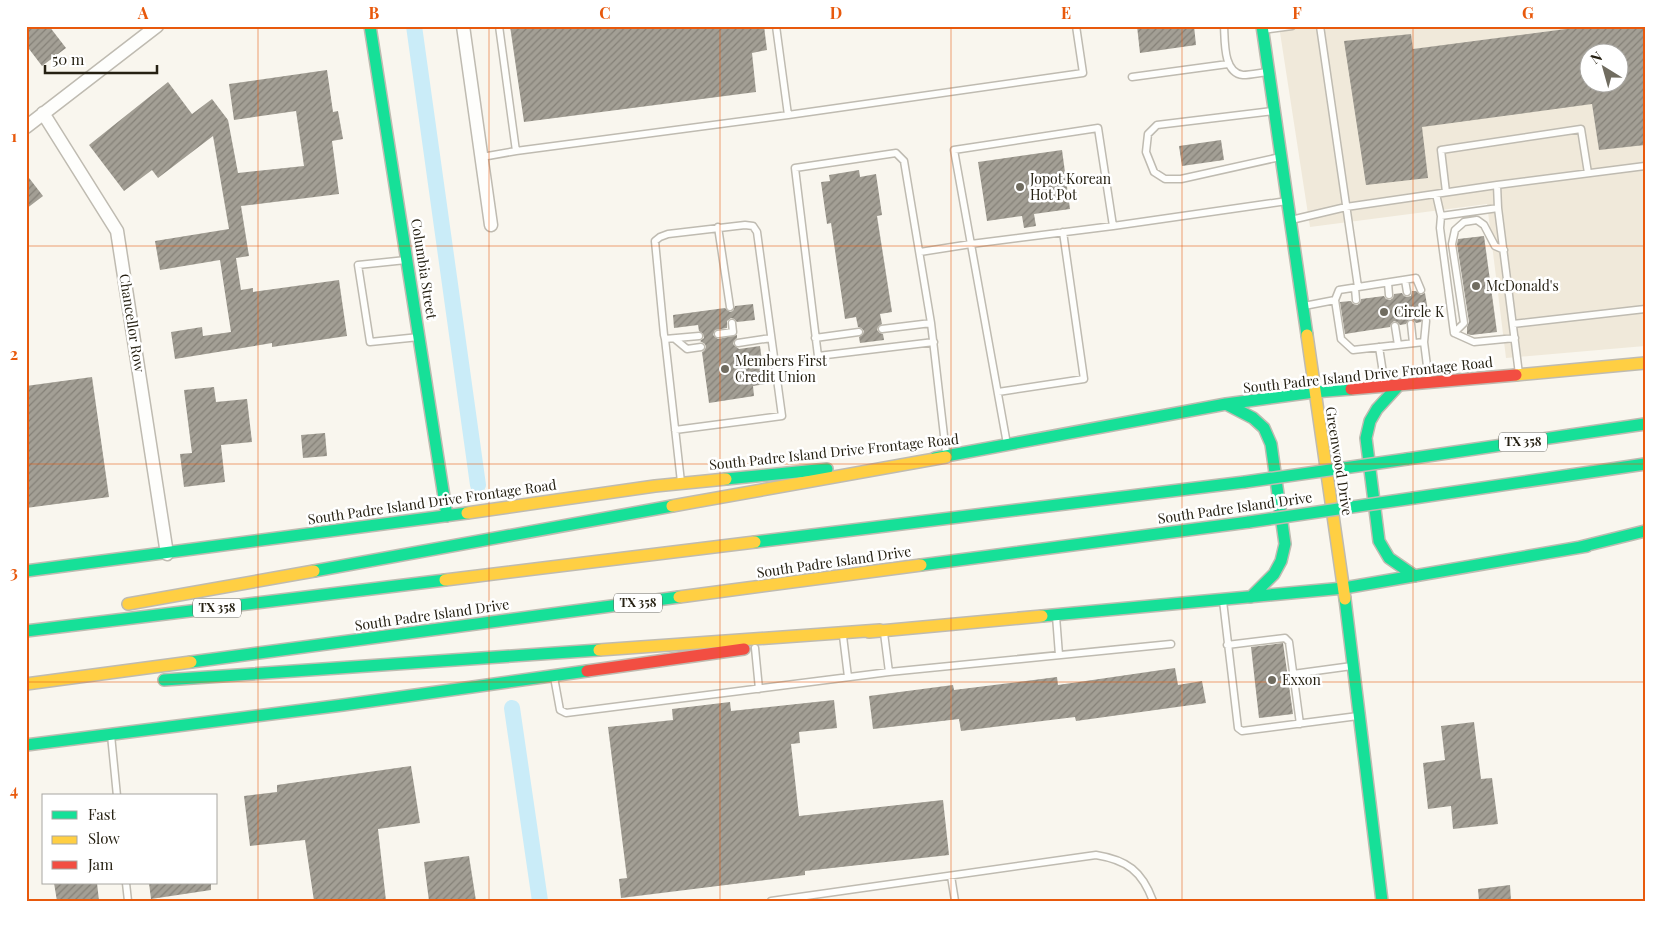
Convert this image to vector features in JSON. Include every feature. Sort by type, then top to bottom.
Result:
[{"type":"main road","name":"Columbia Street","points":[[370,26],[448,516]]},
{"type":"main road","name":"Greenwood Drive","points":[[1262,28],[1344,588],[1382,901]]},
{"type":"main road","name":"South Padre Island Drive Frontage Road","points":[[26,571],[167,554],[681,484],[946,457],[1226,404],[1314,392],[1645,363]]},
{"type":"main road","points":[[1398,386],[1374,411],[1368,423],[1366,438],[1379,541],[1389,558],[1415,576]]},
{"type":"main road","points":[[1226,404],[1253,418],[1264,428],[1271,444],[1285,544],[1284,558],[1276,571],[1265,585],[1251,597]]},
{"type":"main road","name":"South Padre Island Drive","points":[[26,631],[1245,482],[1645,424]]},
{"type":"main road","points":[[114,607],[946,457]]},
{"type":"main road","name":"South Padre Island Drive","points":[[26,684],[1250,522],[1645,464]]},
{"type":"main road","points":[[1576,548],[1645,532]]},
{"type":"main road","points":[[155,680],[882,630],[1223,600],[1344,588],[1645,537]]},
{"type":"main road","points":[[26,623],[85,612]]},
{"type":"main road","points":[[26,746],[554,676],[882,630]]},
{"type":"main road","points":[[26,689],[126,682]]},
{"type":"street","points":[[26,126],[157,26]]},
{"type":"street","points":[[463,26],[491,225]]},
{"type":"street","name":"Chancellor Row","points":[[43,113],[118,231],[167,554]]},
{"type":"lane","points":[[499,26],[516,151]]},
{"type":"lane","points":[[776,26],[788,115]]},
{"type":"lane","points":[[482,157],[1083,73],[1076,26]]},
{"type":"lane","points":[[1224,26],[1228,64],[1233,71],[1242,75],[1268,71]]},
{"type":"lane","points":[[1262,28],[1292,26]]},
{"type":"lane","points":[[1320,26],[1346,207],[1356,300]]},
{"type":"lane","points":[[1132,77],[1228,64]]},
{"type":"lane","points":[[1274,111],[1157,125],[1148,134],[1146,152],[1154,172],[1165,179],[1181,179],[1280,157]]},
{"type":"lane","points":[[1007,445],[954,150],[1098,128],[1113,226]]},
{"type":"lane","points":[[1446,192],[1441,150],[1581,129],[1588,173]]},
{"type":"lane","points":[[934,342],[818,356],[794,168],[896,153],[904,161],[932,323],[934,342],[946,457]]},
{"type":"lane","points":[[1289,221],[1346,207],[1645,166]]},
{"type":"lane","points":[[1497,185],[1498,208],[1520,375]]},
{"type":"lane","points":[[1436,194],[1441,216],[1440,228],[1454,333]]},
{"type":"lane","points":[[920,252],[1286,201]]},
{"type":"lane","points":[[1441,216],[1498,208]]},
{"type":"lane","points":[[1454,333],[1464,323],[1452,244],[1455,230],[1464,222],[1477,220],[1484,225],[1495,246],[1504,250]]},
{"type":"lane","points":[[675,430],[782,416],[757,232],[753,226],[668,234],[655,241],[665,339],[675,430],[681,484]]},
{"type":"lane","points":[[718,228],[730,307]]},
{"type":"lane","points":[[998,392],[1084,379],[1063,232]]},
{"type":"lane","points":[[407,260],[358,265],[370,342],[419,336]]},
{"type":"lane","points":[[1421,290],[1416,278],[1339,290],[1334,300],[1341,339],[1353,350],[1424,342]]},
{"type":"lane","points":[[1405,280],[1407,292]]},
{"type":"lane","points":[[1388,283],[1389,295]]},
{"type":"lane","points":[[1302,306],[1334,300]]},
{"type":"lane","points":[[1514,324],[1645,309]]},
{"type":"lane","points":[[1426,321],[1424,342],[1429,383]]},
{"type":"lane","points":[[718,334],[733,332],[732,323]]},
{"type":"lane","points":[[882,329],[932,323]]},
{"type":"lane","points":[[1411,324],[1413,343]]},
{"type":"lane","points":[[1395,326],[1398,345]]},
{"type":"lane","points":[[815,338],[858,332]]},
{"type":"lane","points":[[1454,333],[1474,342],[1515,338]]},
{"type":"lane","points":[[665,339],[700,336]]},
{"type":"lane","points":[[738,344],[771,338]]},
{"type":"lane","points":[[675,339],[687,349],[701,348]]},
{"type":"lane","points":[[1379,347],[1385,387]]},
{"type":"lane","points":[[1223,600],[1238,728],[1242,731],[1359,716]]},
{"type":"lane","points":[[1056,614],[1059,655]]},
{"type":"lane","points":[[882,630],[889,672]]},
{"type":"lane","points":[[843,636],[848,677]]},
{"type":"lane","points":[[1227,645],[1285,638],[1289,642],[1300,724]]},
{"type":"lane","points":[[554,676],[560,710],[566,714],[889,672],[1171,644]]},
{"type":"lane","points":[[755,648],[759,688]]},
{"type":"lane","points":[[1293,674],[1353,666]]},
{"type":"lane","points":[[111,735],[117,794]]},
{"type":"lane","points":[[770,901],[1096,855],[1115,858],[1136,870],[1149,888],[1154,901]]},
{"type":"lane","points":[[951,876],[955,901]]},
{"type":"lane","points":[[126,884],[128,901]]},
{"type":"shaded area","points":[[1279,26],[1645,26],[1645,346],[1506,358],[1487,204],[1310,227]]},
{"type":"building","points":[[26,26],[49,26],[66,48],[42,66],[26,45]]},
{"type":"building","points":[[510,26],[764,26],[767,50],[752,53],[756,92],[524,122]]},
{"type":"building","points":[[1137,26],[1194,26],[1196,45],[1140,53]]},
{"type":"building","points":[[1589,26],[1645,26],[1645,145],[1599,150],[1592,104],[1422,127],[1428,178],[1366,185],[1344,41],[1411,34],[1413,49]]},
{"type":"building","points":[[327,70],[333,112],[338,111],[343,139],[332,141],[339,194],[241,206],[249,256],[236,258],[241,290],[253,288],[253,292],[339,280],[347,336],[272,347],[272,343],[175,359],[171,332],[202,327],[203,336],[231,332],[220,260],[160,270],[155,241],[229,229],[213,136],[158,178],[152,170],[124,191],[89,145],[168,82],[192,114],[212,99],[228,120],[238,173],[304,166],[296,111],[234,120],[229,84]]},
{"type":"building","points":[[1221,140],[1224,160],[1182,166],[1179,146]]},
{"type":"building","points":[[1062,150],[1070,209],[1034,214],[1036,226],[1024,228],[1022,216],[987,221],[978,162]]},
{"type":"building","points":[[859,170],[860,177],[876,174],[882,215],[877,216],[892,312],[880,314],[882,324],[877,330],[883,334],[884,340],[860,343],[859,337],[864,331],[858,327],[856,317],[845,319],[831,223],[827,224],[821,182],[830,181],[829,175]]},
{"type":"building","points":[[26,174],[43,196],[26,209]]},
{"type":"building","name":"McDonald's","points":[[1484,236],[1497,332],[1471,335],[1467,334],[1469,322],[1457,244],[1458,239]]},
{"type":"building","name":"Circle K","points":[[1412,291],[1416,291],[1421,295],[1425,293],[1429,317],[1424,317],[1421,322],[1416,323],[1410,319],[1406,324],[1400,325],[1394,321],[1390,327],[1345,334],[1340,302],[1351,301],[1357,305],[1361,299],[1384,296],[1390,300],[1394,294],[1402,293],[1407,297],[1411,296]]},
{"type":"building","points":[[753,304],[755,320],[737,322],[731,318],[727,321],[727,328],[715,330],[713,335],[718,339],[737,335],[733,344],[739,349],[760,346],[765,384],[753,386],[754,396],[709,403],[702,352],[706,347],[700,341],[704,338],[703,334],[699,331],[698,325],[674,328],[673,315],[725,308],[730,312],[733,311],[735,306]]},
{"type":"building","points":[[92,377],[109,497],[26,508],[26,386]]},
{"type":"building","points":[[214,387],[216,402],[247,399],[252,442],[221,445],[225,482],[184,487],[180,454],[192,453],[184,390]]},
{"type":"building","points":[[325,433],[327,456],[303,458],[301,435]]},
{"type":"building","name":"Exxon","points":[[1283,643],[1293,714],[1259,718],[1251,647]]},
{"type":"building","points":[[1175,668],[1178,685],[1202,681],[1206,703],[1076,721],[1075,717],[961,731],[959,719],[873,729],[869,696],[953,685],[954,690],[1057,677],[1058,685]]},
{"type":"building","points":[[834,700],[837,728],[799,732],[800,743],[791,744],[799,816],[943,800],[949,855],[805,871],[805,875],[621,898],[619,879],[627,878],[608,727],[673,720],[672,709],[730,702],[731,711]]},
{"type":"building","points":[[1474,722],[1481,779],[1492,778],[1498,824],[1453,829],[1451,806],[1428,809],[1423,763],[1445,760],[1441,726]]},
{"type":"building","points":[[411,766],[420,823],[378,829],[386,901],[314,901],[305,840],[250,846],[244,796],[277,792],[277,785]]},
{"type":"building","points":[[469,856],[476,901],[429,901],[424,862]]},
{"type":"building","points":[[54,884],[97,884],[99,901],[57,901]]},
{"type":"building","points":[[149,884],[211,884],[211,890],[151,899]]},
{"type":"building","points":[[1510,885],[1511,901],[1479,901],[1478,889]]},
{"type":"waterway","points":[[414,26],[478,485]]},
{"type":"waterway","points":[[512,708],[540,901]]},
{"type":"traffic: fast","points":[[370,26],[447,516]]},
{"type":"traffic: fast","points":[[1262,26],[1307,335]]},
{"type":"traffic: fast","points":[[1398,386],[1377,409],[1370,421],[1366,438],[1379,541],[1389,558],[1415,576]]},
{"type":"traffic: fast","points":[[935,458],[1226,404],[1351,389]]},
{"type":"traffic: fast","points":[[1226,404],[1253,418],[1264,428],[1271,444],[1285,544],[1281,561],[1274,574],[1251,597]]},
{"type":"traffic: fast","points":[[1407,459],[1645,424]]},
{"type":"traffic: fast","points":[[1245,482],[1407,459]]},
{"type":"traffic: fast","points":[[1414,498],[1645,464]]},
{"type":"traffic: fast","points":[[726,479],[827,469]]},
{"type":"traffic: fast","points":[[755,542],[1245,482]]},
{"type":"traffic: fast","points":[[1249,522],[1414,498]]},
{"type":"traffic: fast","points":[[314,571],[672,506]]},
{"type":"traffic: fast","points":[[26,571],[467,513]]},
{"type":"traffic: fast","points":[[921,565],[1249,522]]},
{"type":"traffic: fast","points":[[1576,548],[1645,531]]},
{"type":"traffic: fast","points":[[1042,616],[1344,588],[1587,546]]},
{"type":"traffic: fast","points":[[26,631],[445,580]]},
{"type":"traffic: fast","points":[[191,662],[679,597]]},
{"type":"traffic: fast","points":[[1345,599],[1382,901]]},
{"type":"traffic: fast","points":[[164,680],[599,650]]},
{"type":"traffic: fast","points":[[26,745],[343,705],[587,671]]},
{"type":"traffic: slow","points":[[1307,335],[1345,599]]},
{"type":"traffic: slow","points":[[1516,375],[1645,363]]},
{"type":"traffic: slow","points":[[672,506],[946,457]]},
{"type":"traffic: slow","points":[[467,513],[655,486],[726,479]]},
{"type":"traffic: slow","points":[[445,580],[755,542]]},
{"type":"traffic: slow","points":[[679,597],[921,565]]},
{"type":"traffic: slow","points":[[128,604],[314,571]]},
{"type":"traffic: slow","points":[[869,632],[1042,616]]},
{"type":"traffic: slow","points":[[599,650],[880,630]]},
{"type":"traffic: slow","points":[[26,684],[191,662]]},
{"type":"traffic: jam","points":[[1351,389],[1516,375]]},
{"type":"traffic: jam","points":[[587,671],[744,649]]},
{"type":"place","name":"Jopot Korean Hot Pot","points":[[1020,187]]},
{"type":"place","name":"McDonald's","points":[[1476,286]]},
{"type":"place","name":"Circle K","points":[[1384,312]]},
{"type":"place","name":"Members First Credit Union","points":[[725,369]]},
{"type":"place","name":"Exxon","points":[[1272,680]]}]
